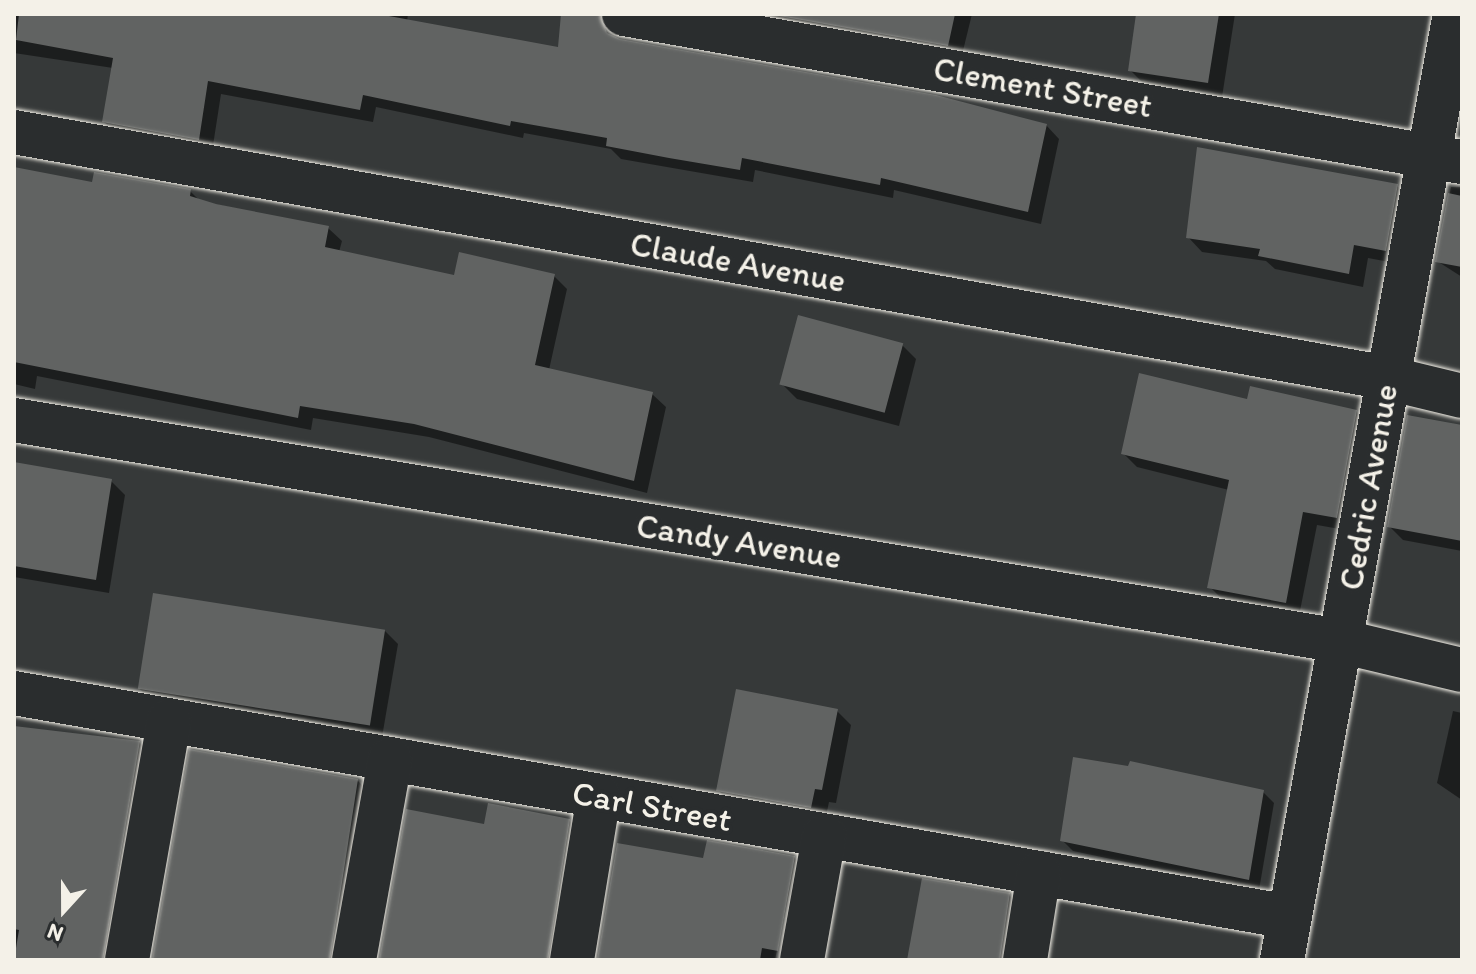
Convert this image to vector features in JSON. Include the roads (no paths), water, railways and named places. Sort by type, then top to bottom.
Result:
[{"type":"street","name":"Clement Street","points":[[624,14],[1446,158]]},
{"type":"street","name":"Cedric Avenue","points":[[1282,960],[1388,378],[1446,158],[1455,14]]},
{"type":"street","name":"Claude Avenue","points":[[14,132],[1388,378],[1462,396]]},
{"type":"street","name":"Candy Avenue","points":[[14,420],[1340,641],[1462,670]]},
{"type":"street","name":"Carl Street","points":[[14,693],[1289,917]]},
{"type":"street","points":[[127,960],[169,721]]},
{"type":"street","points":[[354,960],[390,759]]},
{"type":"street","points":[[572,960],[599,796]]},
{"type":"street","points":[[802,960],[824,836]]},
{"type":"street","points":[[1025,960],[1039,873]]}]
